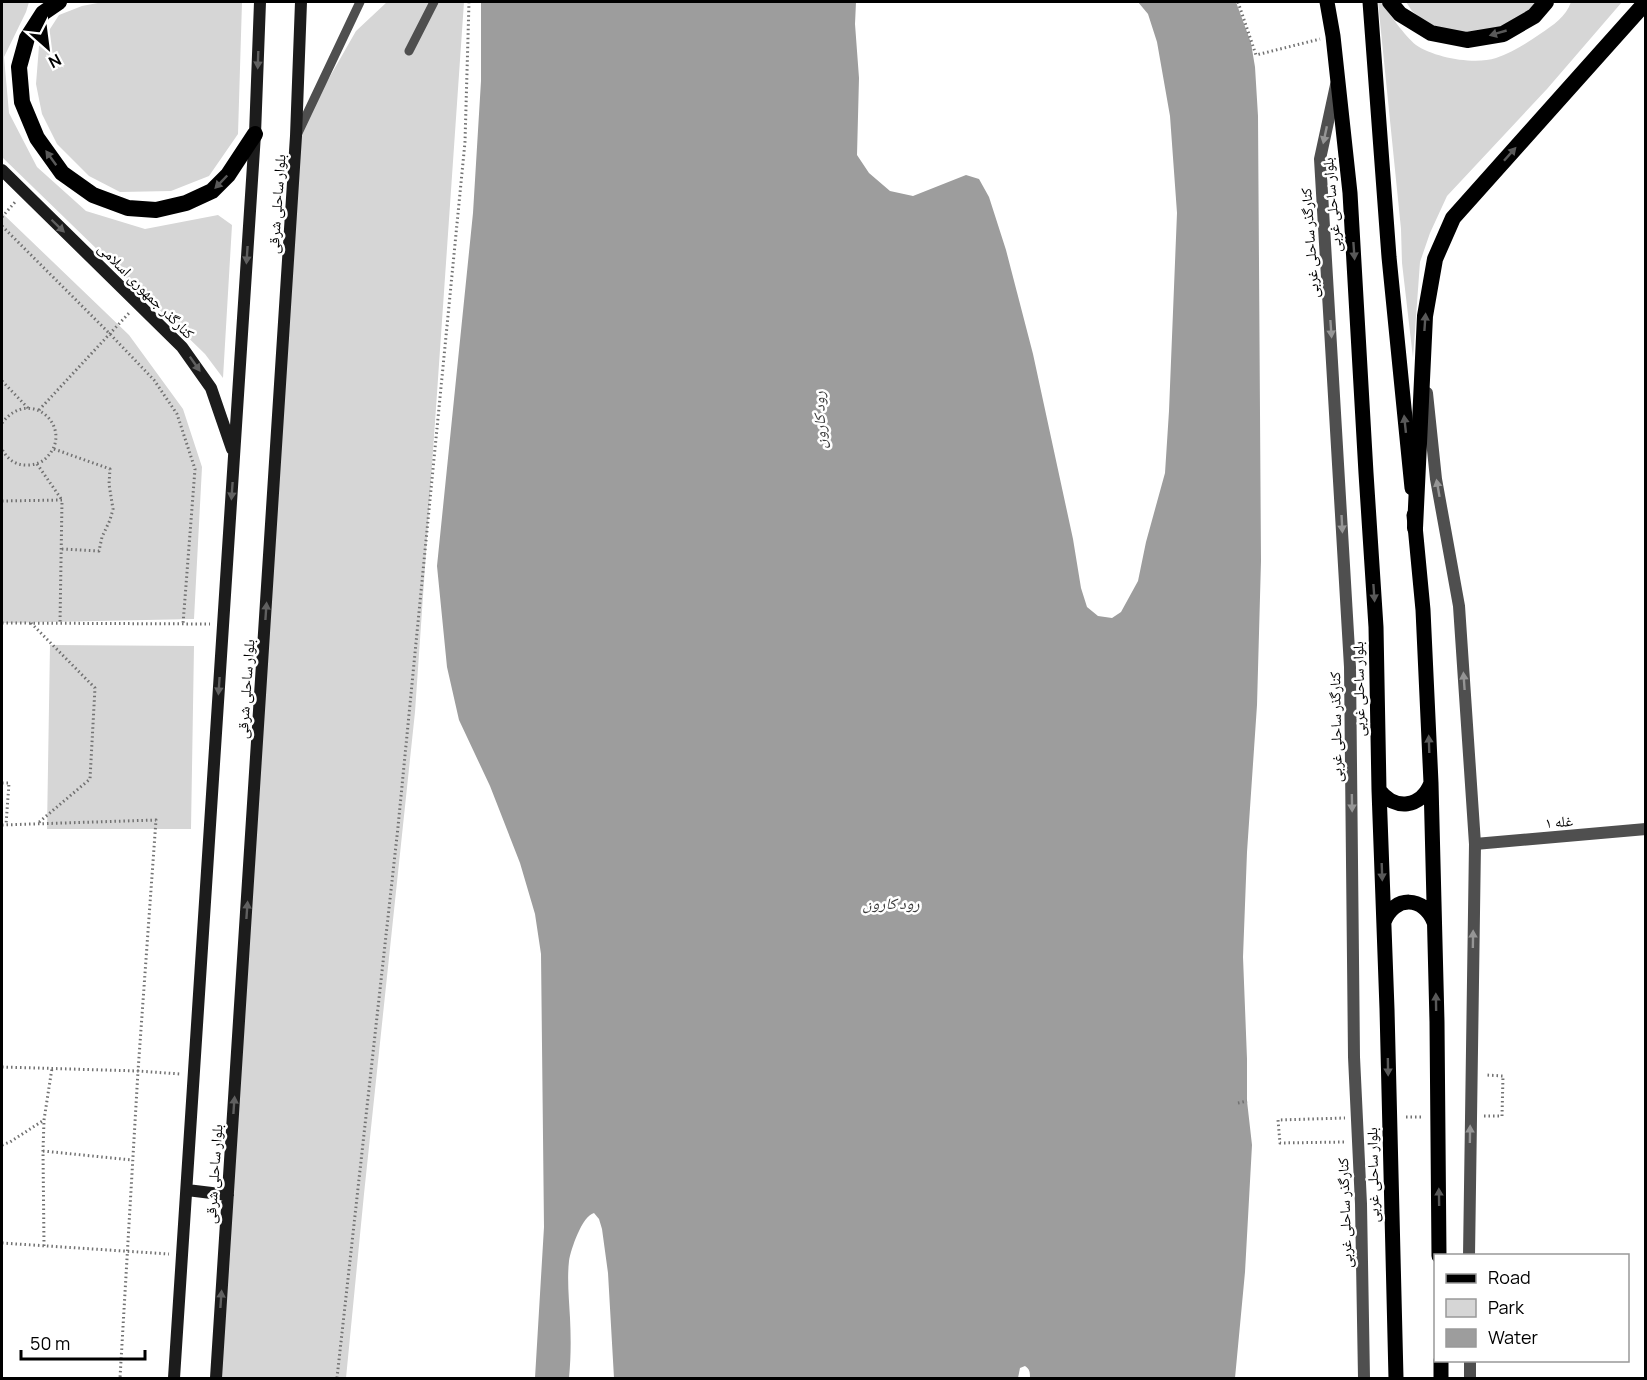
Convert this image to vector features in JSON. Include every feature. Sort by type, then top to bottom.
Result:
[{"type":"highway","points":[[58,2],[43,13],[27,38],[19,67],[22,102],[37,138],[62,173],[93,195],[128,208],[156,210],[186,203],[212,191],[228,174],[255,134]]},
{"type":"highway","points":[[1390,2],[1400,14],[1431,33],[1467,40],[1503,34],[1534,15],[1546,2]]},
{"type":"highway","points":[[1416,528],[1425,316],[1435,259],[1453,218],[1646,2]]},
{"type":"main road","name":"بلوار ساحلی شرقی","points":[[174,1378],[255,134],[260,2]]},
{"type":"main road","name":"بلوار ساحلی شرقی","points":[[216,1378],[296,136],[301,2]]},
{"type":"main road","name":"بلوار ساحلی غربی","points":[[1327,2],[1333,36],[1350,193],[1376,627],[1378,790],[1384,922],[1396,1378]]},
{"type":"main road","points":[[1370,2],[1389,257],[1424,610],[1431,783],[1439,1254]]},
{"type":"main road","name":"کنارگذر جمهوری اسلامی","points":[[2,170],[182,347],[211,388],[234,455]]},
{"type":"main road","points":[[1378,790],[1394,803],[1407,804],[1420,799],[1431,783]]},
{"type":"main road","points":[[1384,922],[1390,910],[1396,905],[1409,902],[1428,910],[1434,922]]},
{"type":"main road","points":[[187,1190],[228,1195]]},
{"type":"main road","points":[[1441,1362],[1441,1378]]},
{"type":"street","name":"کنارگذر ساحلی غربی","points":[[1338,78],[1320,159],[1350,668],[1354,1057],[1361,1204],[1364,1378]]},
{"type":"street","points":[[1423,349],[1436,479],[1459,606],[1475,844],[1469,1254]]},
{"type":"street","name":"غله ۱","points":[[1475,844],[1646,829]]},
{"type":"street","points":[[1470,1362],[1470,1378]]},
{"type":"lane","points":[[296,136],[360,2]]},
{"type":"lane","points":[[409,51],[434,2]]},
{"type":"path","points":[[337,1378],[398,827],[465,142],[469,2]]},
{"type":"path","points":[[1238,2],[1256,55],[1333,36]]},
{"type":"path","points":[[2,217],[24,192]]},
{"type":"path","points":[[2,226],[154,380],[177,414],[195,469],[183,624]]},
{"type":"path","points":[[39,410],[138,303]]},
{"type":"path","points":[[2,381],[28,408]]},
{"type":"path","points":[[2,423],[17,409],[39,410],[49,417],[54,426],[56,438],[54,449],[37,464],[15,463],[4,457],[2,449]]},
{"type":"path","points":[[54,449],[110,469],[109,484],[113,509],[99,551],[61,549]]},
{"type":"path","points":[[37,464],[62,500],[60,623]]},
{"type":"path","points":[[2,501],[62,500]]},
{"type":"path","points":[[2,623],[223,624]]},
{"type":"path","points":[[31,624],[95,688],[90,779],[36,824]]},
{"type":"path","points":[[2,783],[9,783],[4,825],[156,820],[132,1160],[120,1378]]},
{"type":"path","points":[[2,1067],[194,1075]]},
{"type":"path","points":[[44,1246],[44,1120],[52,1068]]},
{"type":"path","points":[[1502,1116],[1503,1076]]},
{"type":"path","points":[[1238,1102],[1247,1101]]},
{"type":"path","points":[[2,1145],[44,1120]]},
{"type":"path","points":[[1278,1120],[1280,1143],[1358,1142]]},
{"type":"path","points":[[43,1151],[132,1160]]},
{"type":"path","points":[[2,1243],[183,1255]]},
{"type":"green space","points":[[2,2],[29,2],[4,57],[9,113],[37,167],[86,211],[145,229],[218,215],[232,225],[223,378],[205,354],[2,157]]},
{"type":"green space","points":[[103,2],[242,2],[238,134],[209,176],[171,191],[120,192],[89,176],[57,144],[42,114],[36,84],[39,46],[59,15],[82,6]]},
{"type":"green space","points":[[387,2],[464,2],[415,712],[346,1378],[215,1378],[296,136],[356,31]]},
{"type":"green space","points":[[1378,2],[1382,2],[1407,36],[1424,50],[1444,57],[1477,61],[1496,58],[1525,44],[1558,20],[1566,12],[1571,2],[1622,2],[1547,89],[1447,196],[1420,262],[1413,358],[1402,263],[1401,229]]},
{"type":"green space","points":[[1406,2],[1542,2],[1526,19],[1481,37],[1430,26],[1412,11]]},
{"type":"green space","points":[[2,213],[129,335],[183,409],[202,467],[194,619],[2,623]]},
{"type":"green space","points":[[50,645],[194,646],[191,829],[47,829]]},
{"type":"water","name":"رود کارون","points":[[481,2],[856,2],[855,24],[859,78],[857,155],[869,173],[890,191],[913,196],[966,175],[979,179],[989,197],[1006,250],[1033,354],[1073,539],[1081,588],[1087,607],[1098,616],[1112,618],[1121,612],[1138,581],[1165,473],[1169,411],[1177,213],[1170,116],[1157,42],[1148,14],[1138,2],[1236,2],[1251,43],[1258,116],[1261,561],[1257,705],[1247,852],[1243,957],[1247,1101],[1252,1145],[1245,1272],[1235,1378],[1030,1378],[1029,1370],[1025,1366],[1020,1368],[1018,1378],[614,1378],[608,1273],[602,1229],[594,1213],[581,1226],[569,1261],[571,1340],[569,1378],[535,1378],[544,1227],[541,954],[535,914],[520,863],[490,786],[459,720],[447,667],[437,566],[473,213],[481,81]]}]
